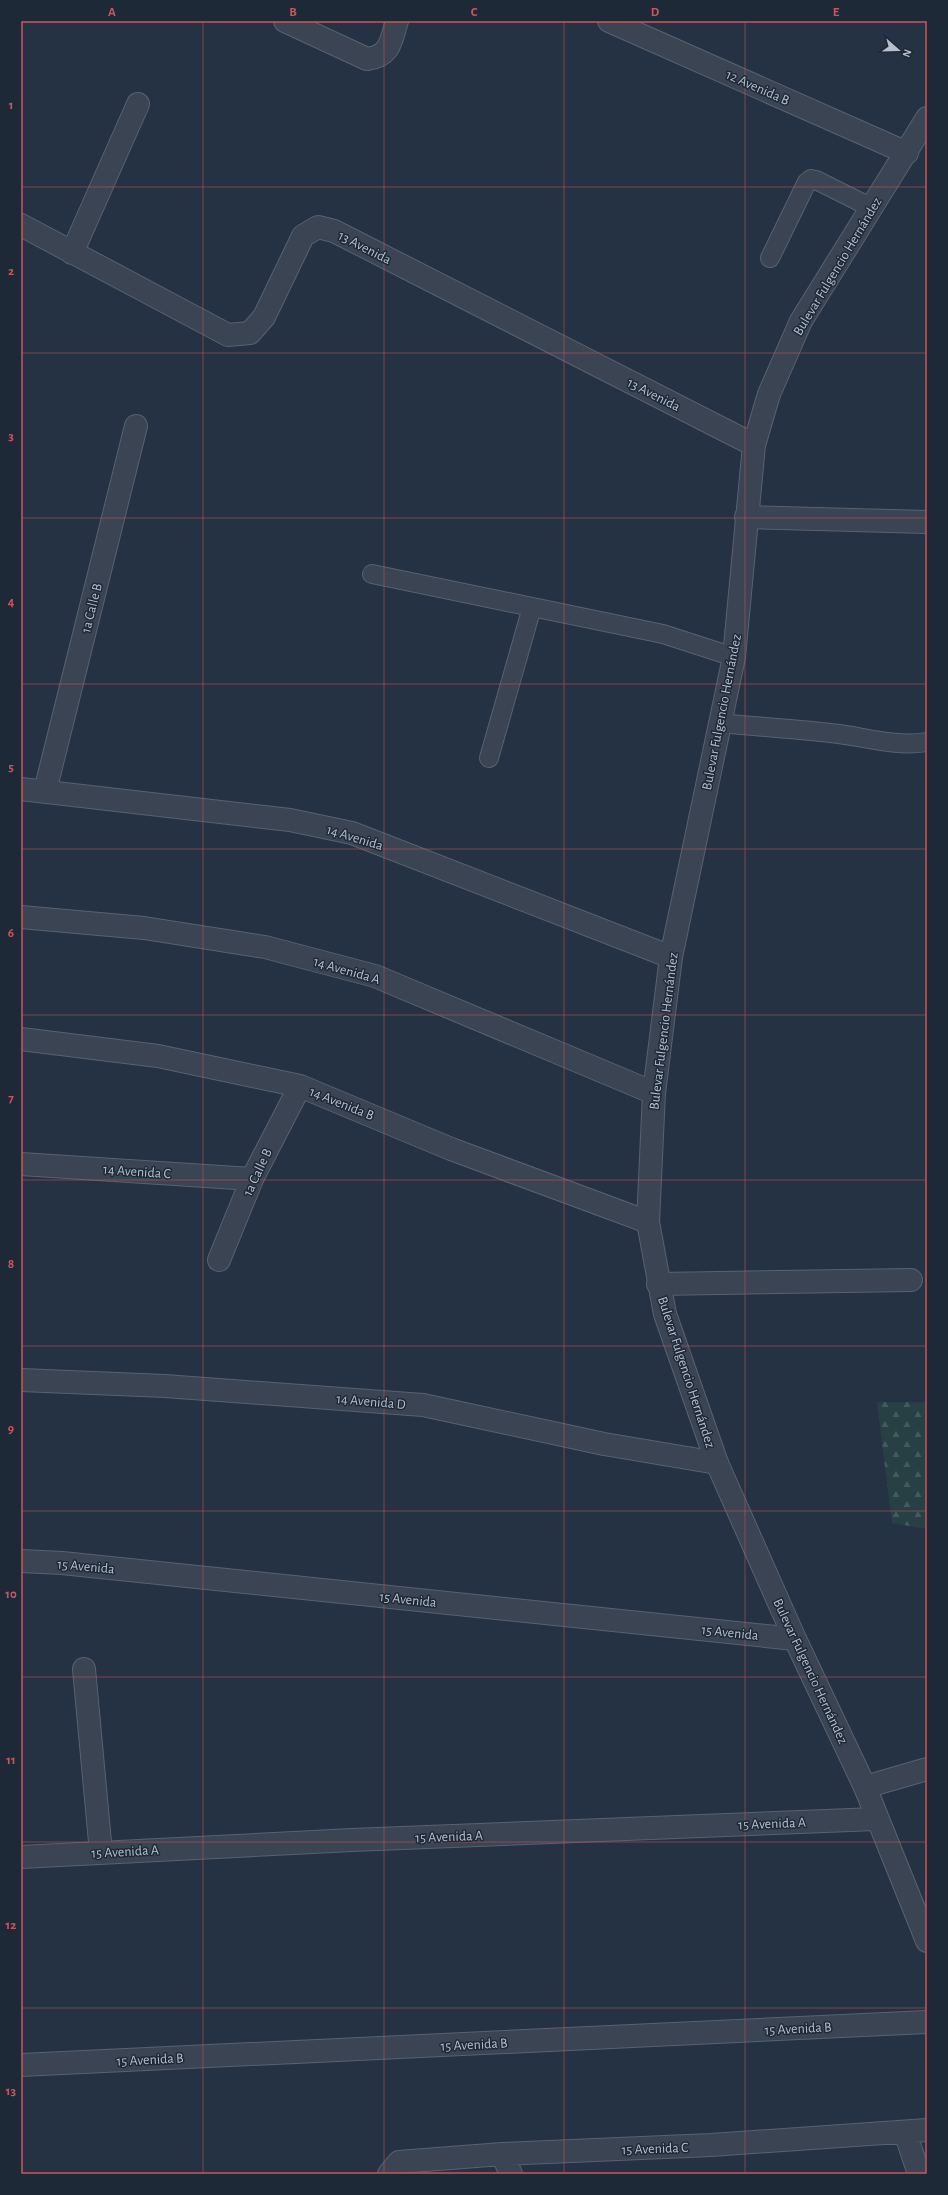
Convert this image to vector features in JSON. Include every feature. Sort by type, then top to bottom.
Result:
[{"type":"street","points":[[285,21],[367,58],[378,57],[388,49],[397,21]]},
{"type":"street","name":"12 Avenida B","points":[[609,21],[907,153]]},
{"type":"street","points":[[72,253],[138,104]]},
{"type":"street","name":"Bulevar Fulgencio Hernández","points":[[927,118],[907,153],[870,208],[801,321],[769,394],[754,445],[746,517],[742,580],[734,657],[671,957],[654,1092],[648,1222],[658,1284],[665,1314],[717,1463],[795,1639],[865,1787],[876,1819],[921,1912],[927,1941]]},
{"type":"street","name":"13 Avenida","points":[[21,225],[228,335],[250,333],[264,317],[303,236],[318,227],[334,231],[754,445]]},
{"type":"street","name":"1a Calle B","points":[[46,791],[136,426]]},
{"type":"street","points":[[746,517],[927,522]]},
{"type":"street","name":"14 Avenida","points":[[21,789],[290,820],[352,833],[671,957]]},
{"type":"street","name":"14 Avenida A","points":[[21,917],[144,928],[264,947],[375,976],[654,1092]]},
{"type":"street","name":"14 Avenida B","points":[[21,1039],[158,1056],[300,1086],[451,1149],[648,1222]]},
{"type":"street","name":"1a Calle B","points":[[219,1260],[252,1179],[300,1086]]},
{"type":"street","name":"14 Avenida C","points":[[21,1164],[252,1179]]},
{"type":"street","points":[[658,1284],[911,1280]]},
{"type":"street","name":"14 Avenida D","points":[[21,1380],[165,1386],[423,1405],[604,1444],[717,1463]]},
{"type":"street","name":"15 Avenida","points":[[21,1561],[62,1563],[795,1639]]},
{"type":"street","points":[[84,1669],[100,1853]]},
{"type":"street","points":[[865,1787],[927,1769]]},
{"type":"street","name":"15 Avenida A","points":[[21,1857],[352,1840],[876,1819]]},
{"type":"street","name":"15 Avenida B","points":[[21,2065],[927,2022]]},
{"type":"street","name":"15 Avenida C","points":[[389,2174],[399,2162],[502,2154],[711,2145],[927,2130]]},
{"type":"street","points":[[905,2132],[919,2174]]},
{"type":"street","points":[[502,2154],[511,2174]]},
{"type":"lane","points":[[770,258],[807,182],[811,179],[816,180],[870,208]]},
{"type":"lane","points":[[372,574],[663,634],[734,657]]},
{"type":"lane","points":[[489,758],[532,607]]},
{"type":"lane","points":[[720,723],[840,734],[885,743],[914,744],[927,742]]},
{"type":"green space","points":[[877,1402],[927,1402],[927,1529],[892,1523]]}]
